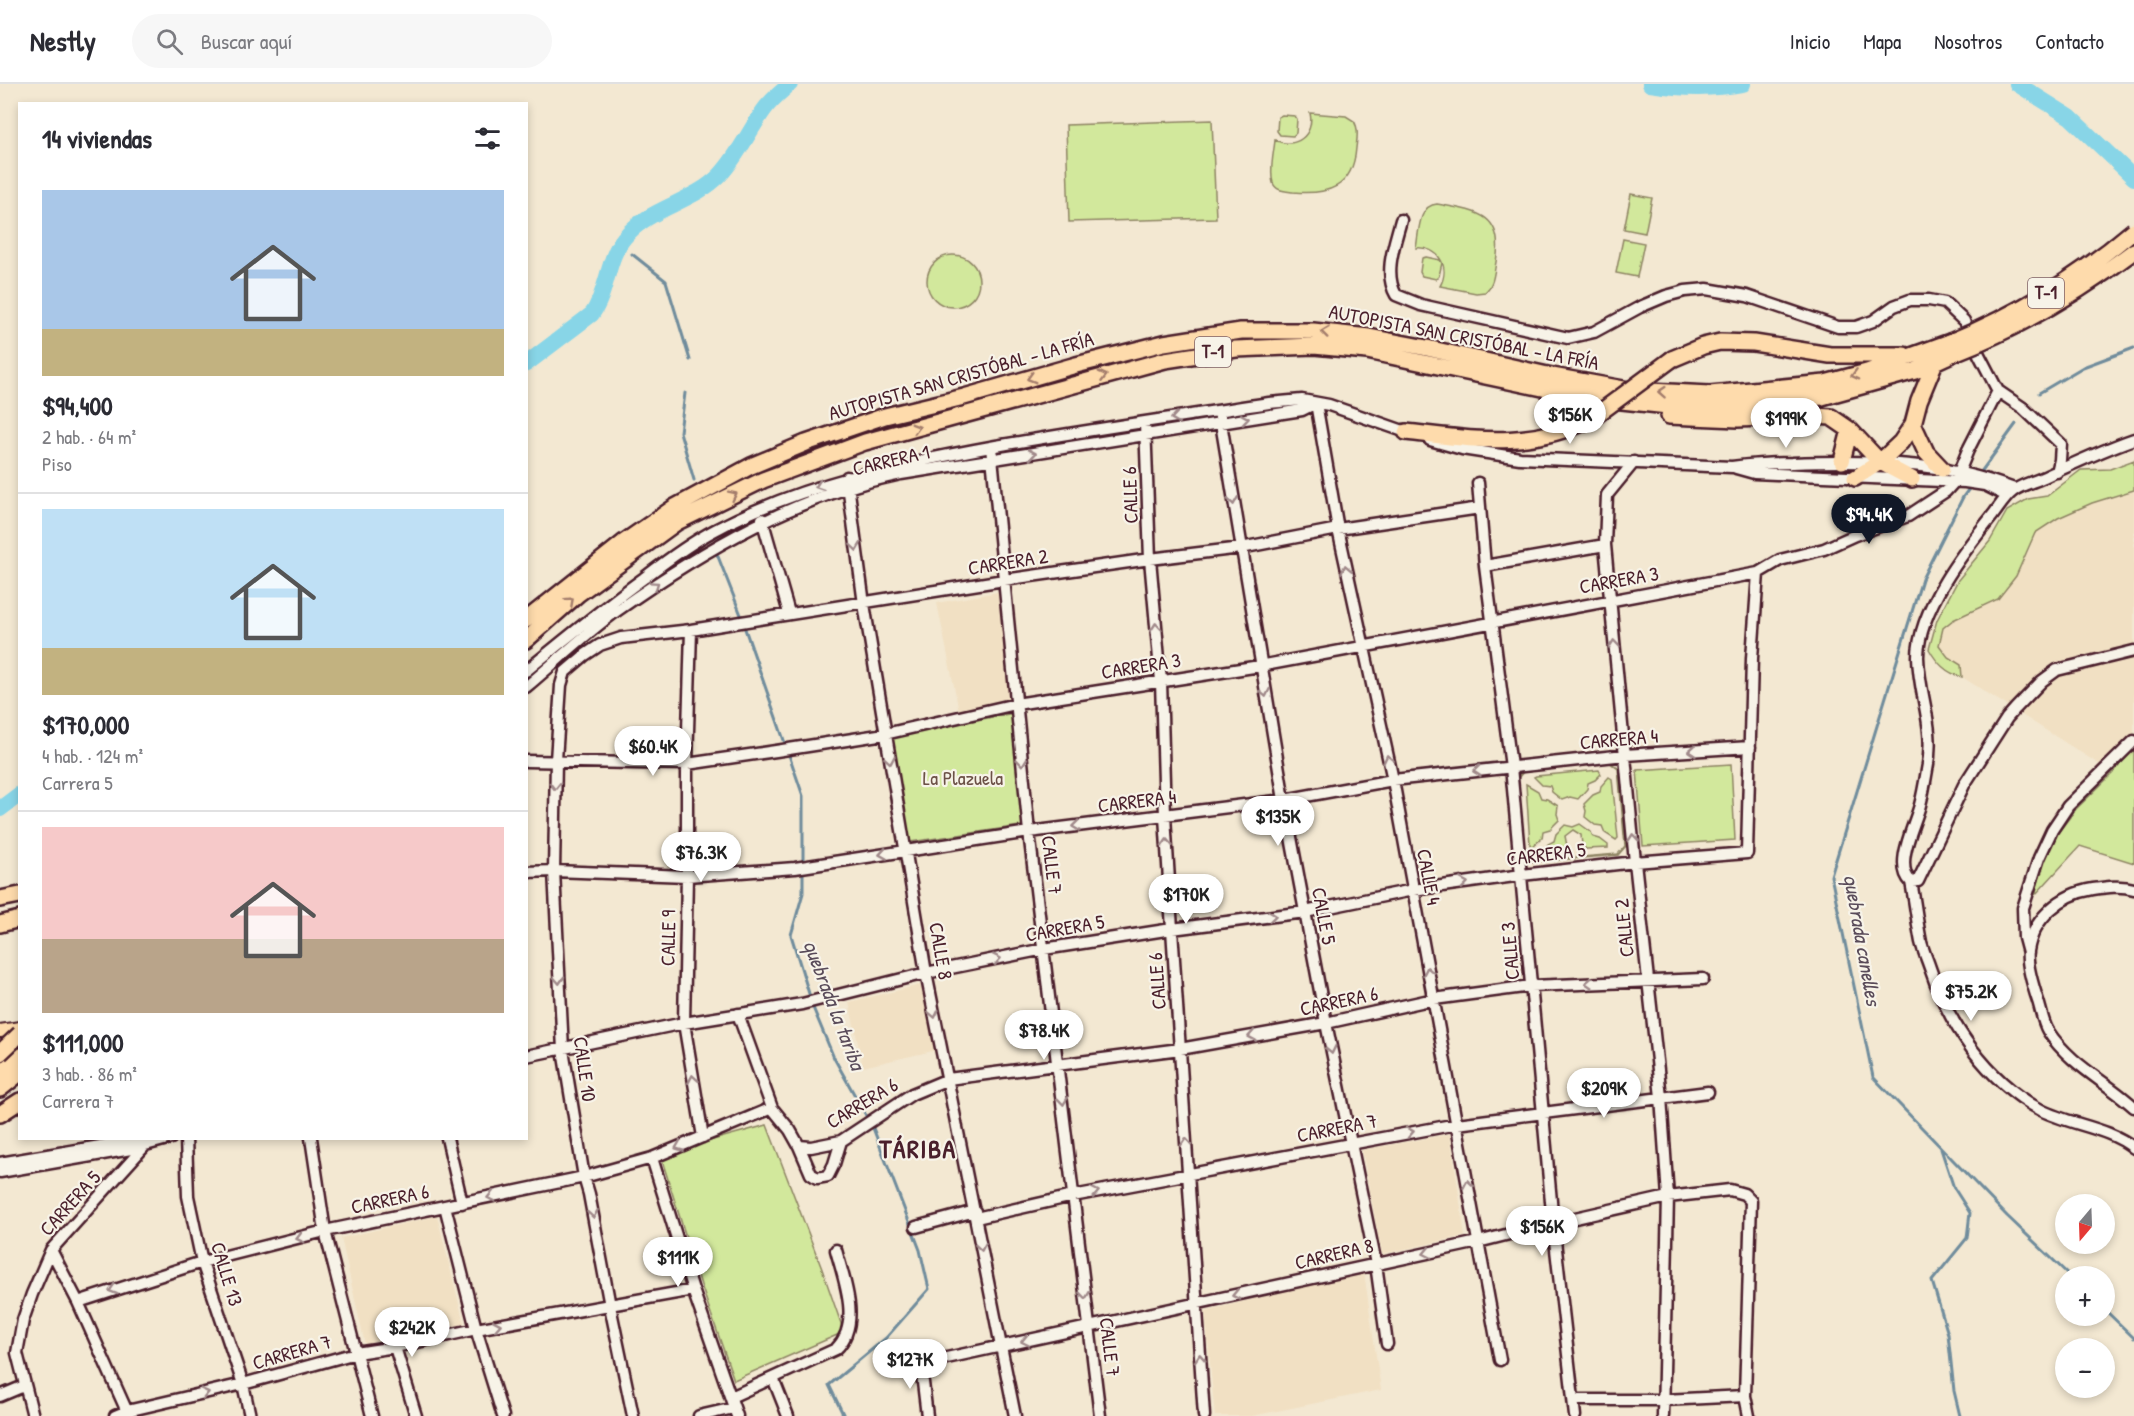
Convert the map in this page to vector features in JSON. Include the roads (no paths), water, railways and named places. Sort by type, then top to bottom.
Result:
[{"type":"highway","name":"AUTOPISTA SAN CRISTÓBAL - LA FRÍA","points":[[528,638],[578,594],[677,522],[763,480],[865,442],[1165,360],[1236,349],[1314,346],[1367,351],[1585,397],[1668,406],[1713,408],[1822,397],[1881,382],[1935,362],[1952,347],[2039,298],[2115,246],[2134,230]]},
{"type":"highway","name":"AUTOPISTA SAN CRISTÓBAL - LA FRÍA","points":[[528,618],[623,543],[675,507],[752,466],[806,443],[885,416],[1164,343],[1241,331],[1313,330],[1369,337],[1427,348],[1552,376],[1629,390],[1710,394],[1825,382],[2004,332],[2045,311],[2134,251]]},
{"type":"highway","points":[[1406,432],[1480,439],[1527,439],[1567,430],[1591,419],[1672,359],[1703,346],[1728,342],[1754,343],[1830,355],[1916,355]]},
{"type":"highway","points":[[1855,478],[1880,462],[1901,442],[1913,424],[1919,401],[1935,362]]},
{"type":"highway","points":[[1553,390],[1567,398],[1642,413],[1718,419],[1831,417],[1850,430],[1880,462],[1911,479]]},
{"type":"highway","points":[[1913,424],[1926,453],[1942,469]]},
{"type":"highway","points":[[1842,460],[1850,430]]},
{"type":"highway","points":[[0,899],[18,895]]},
{"type":"highway","points":[[0,924],[18,920]]},
{"type":"highway","points":[[0,1053],[18,1037]]},
{"type":"highway","points":[[7,1080],[18,1060]]},
{"type":"highway","points":[[0,1114],[18,1102]]},
{"type":"main road","points":[[0,1030],[18,1028]]},
{"type":"main road","points":[[0,1040],[18,1036]]},
{"type":"street","points":[[1401,220],[1392,259],[1390,286],[1396,295],[1421,305],[1568,338],[1594,332],[1640,307],[1685,291],[1707,288],[1747,296],[1838,327],[1857,327],[1873,321],[1894,306],[1910,300],[1945,303],[1964,321],[1998,391],[2023,408],[2061,444],[2061,460],[2057,472]]},
{"type":"street","points":[[1961,477],[1968,450],[1998,391]]},
{"type":"street","name":"CARRERA 1","points":[[528,685],[616,612],[720,543],[803,503],[875,479],[994,460],[1145,429],[1219,411],[1291,401],[1316,403],[1345,409],[1462,450],[1486,454],[1520,458],[1732,467]]},
{"type":"street","name":"CARRERA 1","points":[[528,669],[673,556],[715,530],[799,493],[847,477],[903,463],[1064,434],[1220,423],[1302,410],[1316,403]]},
{"type":"street","name":"CALLE 4","points":[[1316,403],[1362,648],[1393,780],[1500,1360]]},
{"type":"street","name":"CALLE 5","points":[[1219,411],[1284,800],[1326,1023],[1376,1264],[1387,1344]]},
{"type":"street","name":"CALLE 6","points":[[1145,429],[1150,559],[1161,681],[1165,816],[1204,1416]]},
{"type":"street","points":[[2134,439],[2011,493],[1978,532],[1958,561],[1928,614],[1921,632],[1918,659],[1931,732],[1929,761],[1920,807],[1909,834],[1905,869],[1906,878],[1911,882],[1921,942],[1936,986],[1965,1040],[1981,1061],[2005,1084],[2040,1109],[2113,1136],[2134,1148]]},
{"type":"street","name":"CALLE 7","points":[[992,447],[1029,832],[1100,1416]]},
{"type":"street","points":[[1732,467],[1759,463],[1842,460],[1880,462],[1942,469],[1961,477],[1986,482],[2011,493]]},
{"type":"street","name":"CALLE 2","points":[[1634,462],[1607,495],[1605,545],[1635,862],[1661,1097],[1668,1197],[1663,1416]]},
{"type":"street","points":[[1732,467],[1754,473],[1855,478],[1961,477]]},
{"type":"street","name":"CALLE 8","points":[[847,477],[864,604],[926,973],[1015,1416]]},
{"type":"street","name":"CARRERA 3","points":[[528,761],[687,764],[776,751],[885,734],[1016,704],[1362,648],[1758,573],[1780,560],[1824,549],[1908,516],[1946,491],[1961,477]]},
{"type":"street","name":"CALLE 3","points":[[1478,483],[1491,622],[1511,767],[1553,1222],[1575,1416]]},
{"type":"street","name":"CARRERA 2","points":[[561,685],[565,672],[585,655],[600,645],[621,638],[864,604],[1004,580],[1241,548],[1338,529],[1480,508]]},
{"type":"street","points":[[759,510],[789,613]]},
{"type":"street","points":[[1485,566],[1605,545]]},
{"type":"street","points":[[1750,747],[1752,658],[1758,573]]},
{"type":"street","name":"CALLE 9","points":[[691,630],[684,1023],[703,1137]]},
{"type":"street","points":[[1911,882],[1918,881],[1951,809],[1987,747],[2007,718],[2042,681],[2057,670],[2134,651]]},
{"type":"street","name":"CALLE 10","points":[[561,685],[556,760],[554,871],[562,1050],[584,1177],[633,1416]]},
{"type":"street","points":[[2134,741],[2068,806],[2052,830],[2039,858],[2023,908],[2023,929],[2034,989],[2047,1029],[2061,1047],[2134,1107]]},
{"type":"street","name":"CARRERA 4","points":[[528,872],[687,876],[795,868],[1029,832],[1284,800],[1393,780],[1625,755],[1750,747]]},
{"type":"street","name":"CARRERA 5","points":[[528,1056],[684,1023],[802,1004],[926,973],[1044,949],[1172,929],[1305,912],[1413,890],[1521,874],[1747,853],[1750,747]]},
{"type":"street","points":[[2028,953],[2039,922],[2049,910],[2069,896],[2080,891],[2103,888],[2125,886],[2134,889]]},
{"type":"street","name":"CARRERA 6","points":[[799,1146],[811,1147],[841,1141],[912,1094],[948,1079],[1059,1066],[1180,1048],[1326,1023],[1434,999],[1531,986],[1702,979]]},
{"type":"street","points":[[738,1014],[772,1108],[790,1130],[811,1174],[817,1178],[828,1176],[841,1141]]},
{"type":"street","name":"CARRERA 7","points":[[916,1227],[1457,1124],[1543,1111],[1708,1092]]},
{"type":"street","name":"CARRERA 6","points":[[78,1302],[202,1262],[325,1232],[584,1177],[652,1158],[772,1108]]},
{"type":"street","name":"CALLE 13","points":[[186,1140],[188,1196],[202,1262],[243,1384],[250,1416]]},
{"type":"street","points":[[311,1140],[325,1232],[372,1416]]},
{"type":"street","points":[[447,1140],[462,1203]]},
{"type":"street","points":[[0,1163],[130,1141],[151,1141]]},
{"type":"street","points":[[0,1172],[131,1149],[151,1141]]},
{"type":"street","name":"CARRERA 5","points":[[33,1416],[16,1353],[32,1294],[51,1250],[151,1141]]},
{"type":"street","points":[[652,1158],[693,1290],[734,1407]]},
{"type":"street","name":"CARRERA 8","points":[[927,1416],[922,1374],[924,1366],[933,1361],[1478,1242],[1553,1222],[1668,1197],[1730,1190],[1744,1194],[1751,1201],[1745,1396]]},
{"type":"street","points":[[445,1206],[476,1329],[503,1416]]},
{"type":"street","points":[[51,1250],[78,1302],[128,1414]]},
{"type":"street","points":[[699,1416],[734,1407],[773,1378],[836,1349],[844,1342],[849,1327],[848,1297],[836,1250]]},
{"type":"street","name":"CARRERA 7","points":[[115,1416],[356,1353],[693,1290]]},
{"type":"street","points":[[395,1347],[416,1416]]},
{"type":"street","points":[[773,1378],[788,1416]]},
{"type":"street","points":[[0,1396],[24,1386]]},
{"type":"street","points":[[1574,1400],[1664,1400],[1745,1396],[1749,1416]]},
{"type":"waterway","points":[[528,362],[592,314],[614,255],[624,238],[646,219],[697,192],[720,175],[767,106],[790,84]]},
{"type":"waterway","points":[[1650,84],[1696,88],[1743,84]]},
{"type":"waterway","points":[[2017,84],[2070,117],[2134,178]]},
{"type":"waterway","name":"quebrada la tariba","points":[[632,254],[666,281],[690,360]]},
{"type":"waterway","name":"quebrada canelles","points":[[2039,393],[2083,367],[2134,348]]},
{"type":"waterway","name":"quebrada la tariba","points":[[685,393],[680,432],[694,480]]},
{"type":"waterway","name":"quebrada canelles","points":[[1978,476],[2016,424]]},
{"type":"waterway","name":"quebrada canelles","points":[[1971,486],[1963,497],[1922,579],[1831,876],[1873,1077],[2007,1216],[2060,1266]]},
{"type":"waterway","name":"quebrada la tariba","points":[[717,554],[741,615]]},
{"type":"waterway","name":"quebrada la tariba","points":[[744,626],[786,746]]},
{"type":"waterway","name":"quebrada la tariba","points":[[788,752],[803,796],[803,863]]},
{"type":"waterway","points":[[0,809],[18,796]]},
{"type":"waterway","name":"quebrada la tariba","points":[[803,870],[803,893],[791,935],[814,1010],[834,1058],[873,1128],[920,1250],[929,1289],[886,1338],[829,1385],[844,1416]]},
{"type":"waterway","points":[[1941,1149],[1954,1188],[1970,1213],[1967,1238],[1932,1281],[1948,1334],[1954,1391],[1960,1416]]},
{"type":"waterway","name":"quebrada canelles","points":[[2115,1320],[2134,1338]]},
{"type":"district","name":"TÁRIBA","points":[[918,1149]]},
{"type":"park label","name":"La Plazuela","points":[[963,778]]}]
